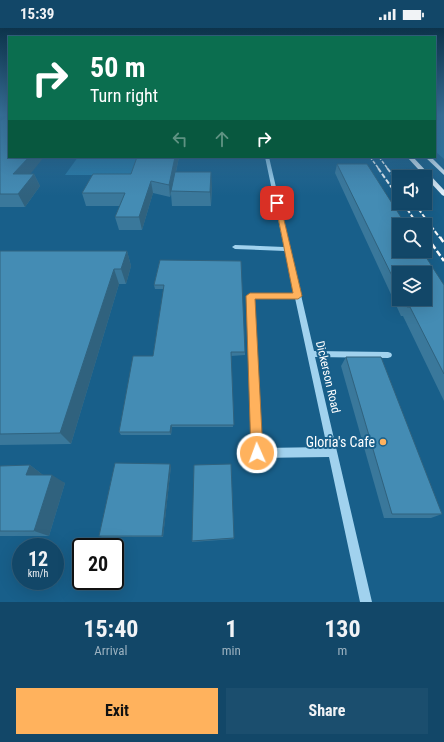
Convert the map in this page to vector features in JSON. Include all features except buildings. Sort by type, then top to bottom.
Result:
[{"type":"main road","points":[[411,158],[444,194]]},
{"type":"main road","points":[[429,158],[444,173]]},
{"type":"street","name":"Dickerson Road","points":[[267,158],[366,602]]},
{"type":"street","points":[[235,247],[287,249]]},
{"type":"street","points":[[298,296],[250,296],[257,453],[332,452]]},
{"type":"street","points":[[311,354],[388,355]]},
{"type":"shaded area","points":[[436,143],[444,143],[444,159],[436,152]]},
{"type":"shaded area","points":[[77,158],[140,158],[133,175],[65,175]]},
{"type":"railway","points":[[371,158],[379,169]]},
{"type":"railway","points":[[380,158],[388,169]]},
{"type":"railway","points":[[378,168],[392,188]]},
{"type":"railway","points":[[387,168],[392,174]]},
{"type":"railway","points":[[408,210],[413,218]]},
{"type":"railway","points":[[419,210],[440,238]]},
{"type":"railway","points":[[440,237],[444,243]]},
{"type":"railway","points":[[432,244],[444,261]]},
{"type":"place","name":"Gloria's Cafe","points":[[383,442]]},
{"type":"route","points":[[257,453],[250,296],[298,296],[277,203]]}]
